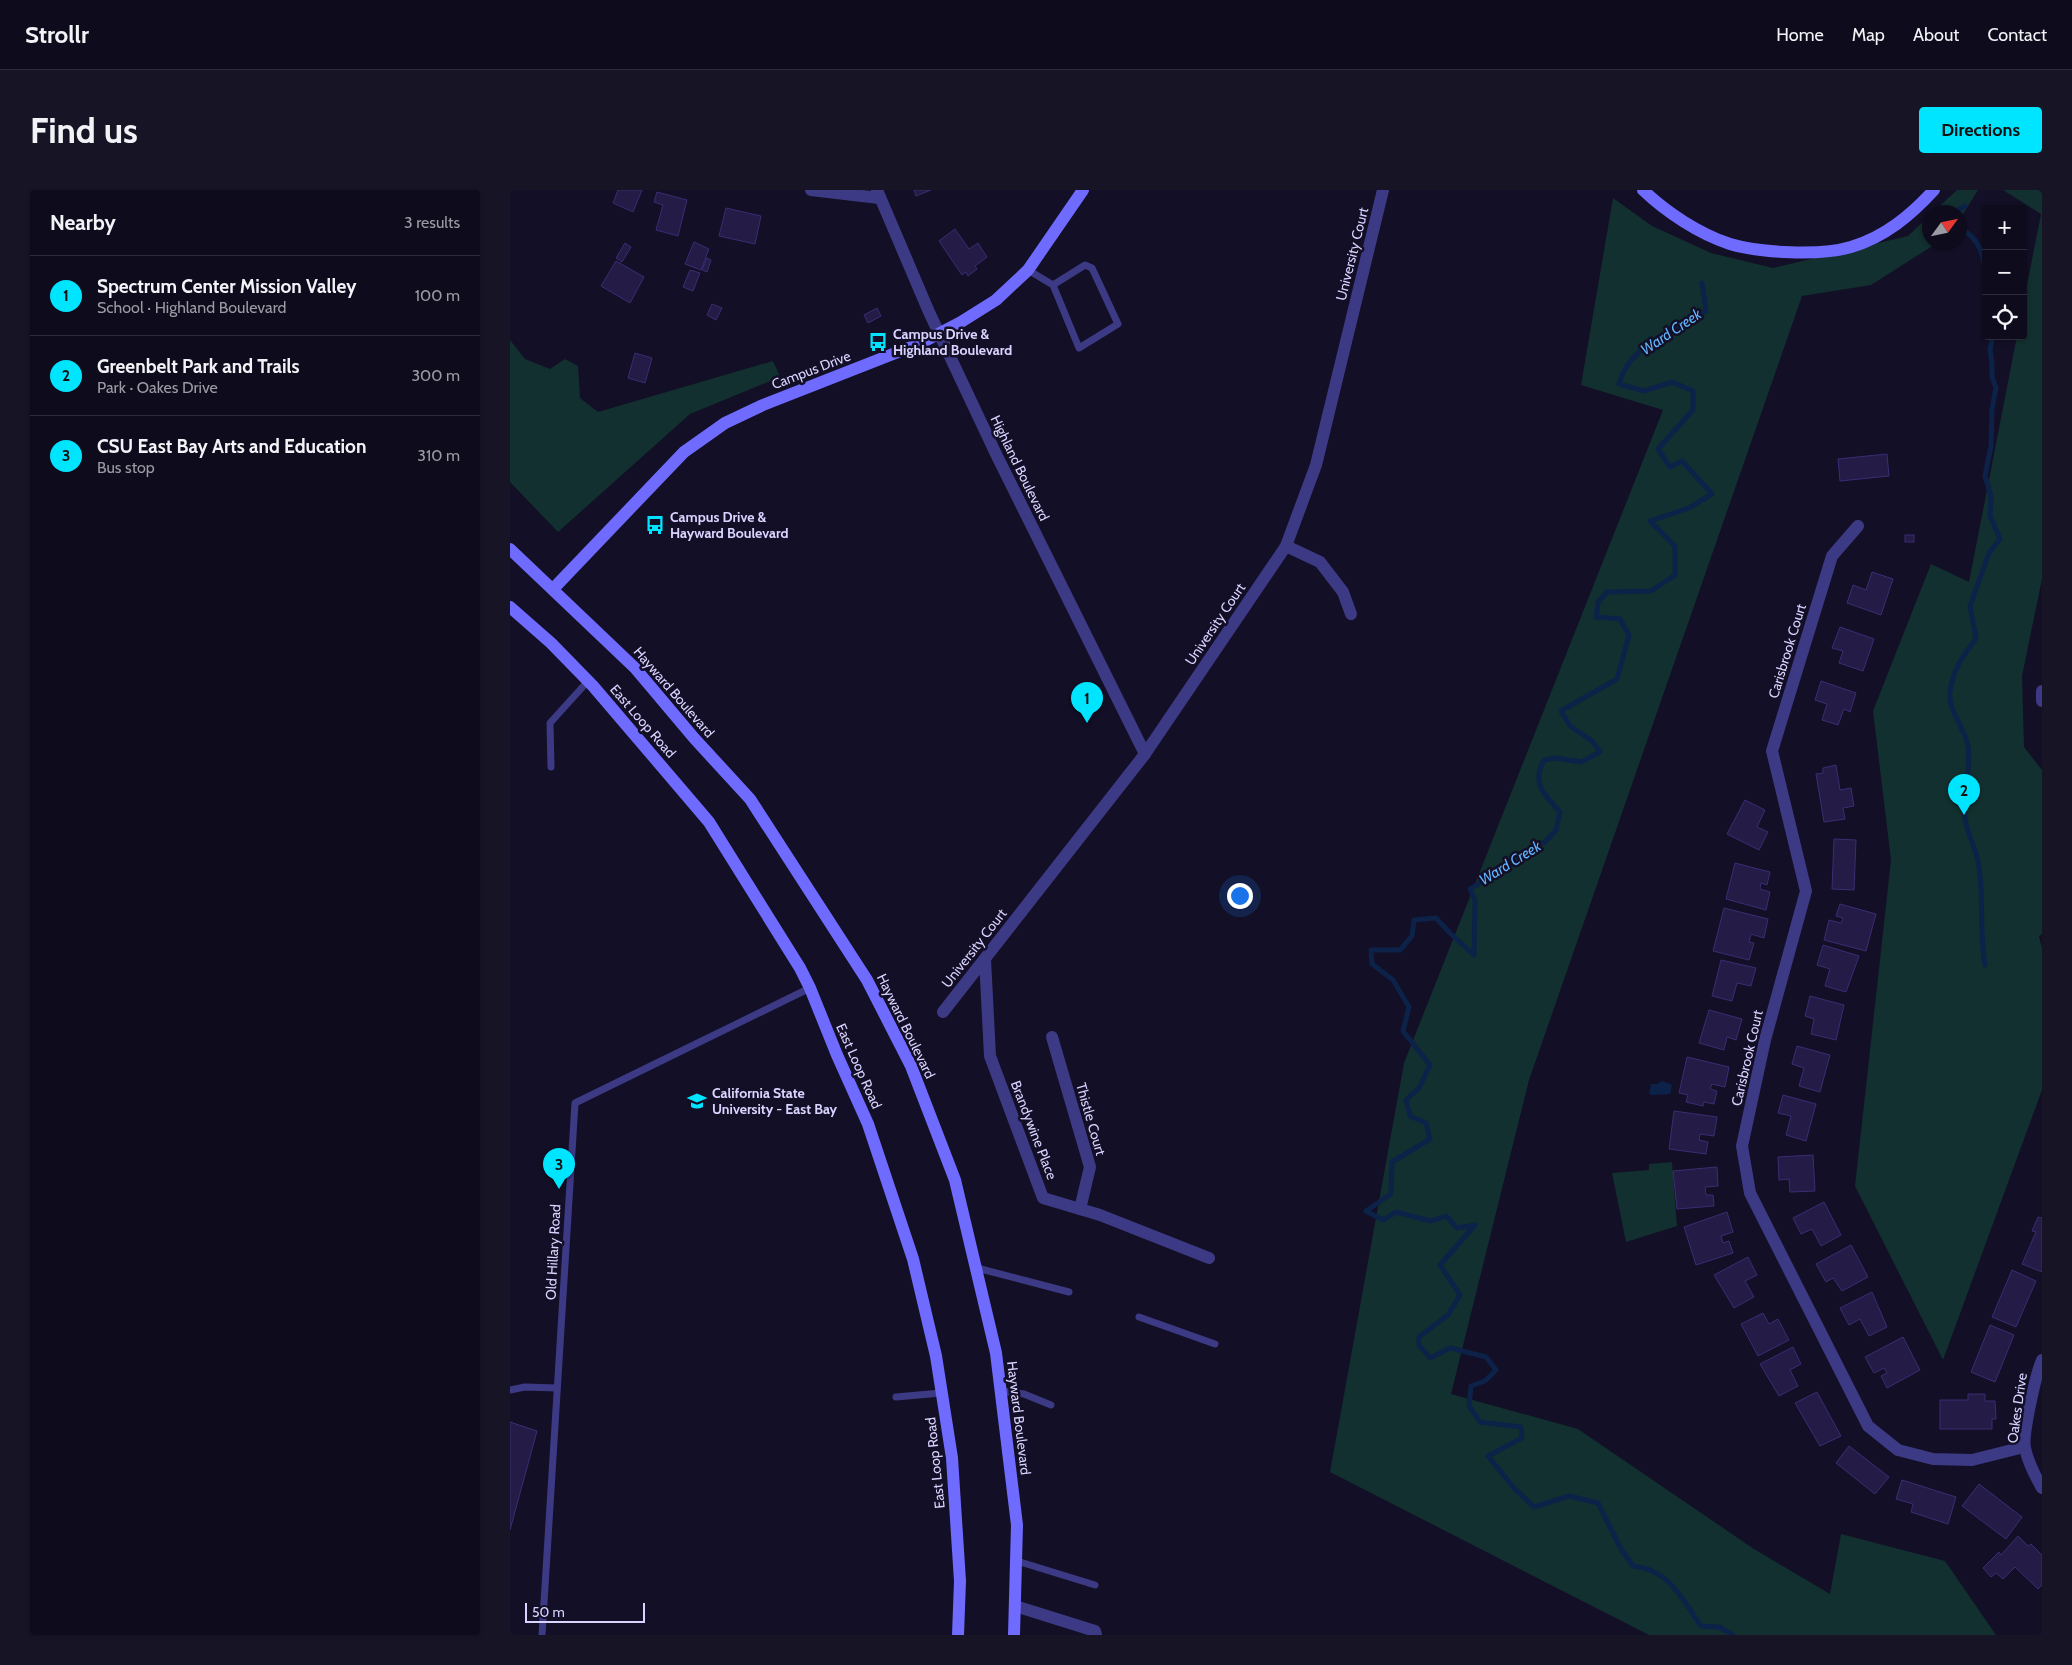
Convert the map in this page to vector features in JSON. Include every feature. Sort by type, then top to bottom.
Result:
[{"type":"street","points":[[811,190],[878,194]]},
{"type":"street","name":"Campus Drive","points":[[553,589],[684,452],[725,422],[763,405],[921,343],[940,334],[996,300],[1028,270],[1083,190]]},
{"type":"street","name":"University Court","points":[[943,1012],[1145,754],[1286,546],[1316,465],[1383,190]]},
{"type":"street","points":[[1643,190],[1653,200],[1695,228],[1730,244],[1776,252],[1813,252],[1850,248],[1890,230],[1916,210],[1934,190]]},
{"type":"street","name":"Highland Boulevard","points":[[878,194],[996,454],[1145,754]]},
{"type":"street","name":"Carisbrook Court","points":[[1858,526],[1832,556],[1772,751],[1806,891],[1765,1040],[1742,1146],[1750,1193],[1868,1426],[1898,1450],[1933,1459],[1972,1460],[2024,1447]]},
{"type":"street","points":[[1286,546],[1320,562],[1343,592],[1351,614]]},
{"type":"street","name":"Hayward Boulevard","points":[[510,549],[635,668],[694,738],[750,799],[867,980],[911,1066],[955,1180],[996,1353],[1017,1525],[1014,1635]]},
{"type":"street","name":"East Loop Road","points":[[510,607],[551,643],[588,681],[709,822],[800,968],[810,988],[868,1124],[913,1258],[936,1356],[952,1458],[960,1581],[958,1635]]},
{"type":"street","points":[[2042,691],[2042,701]]},
{"type":"street","name":"Brandywine Place","points":[[985,959],[990,1056],[1043,1198],[1100,1215],[1209,1258]]},
{"type":"street","name":"Thistle Court","points":[[1052,1037],[1090,1167],[1080,1210]]},
{"type":"street","name":"Oakes Drive","points":[[2042,1360],[2036,1375],[2024,1447],[2042,1488]]},
{"type":"street","points":[[1015,1606],[1095,1631],[1096,1635]]},
{"type":"lane","points":[[1028,270],[1053,285],[1079,348],[1118,324],[1092,268],[1085,265],[1053,285]]},
{"type":"lane","points":[[551,767],[550,724],[588,681]]},
{"type":"lane","name":"Old Hillary Road","points":[[542,1635],[575,1103],[810,988]]},
{"type":"lane","points":[[977,1268],[1069,1292]]},
{"type":"lane","points":[[1139,1317],[1215,1344]]},
{"type":"lane","points":[[510,1390],[525,1387],[557,1388]]},
{"type":"lane","points":[[1000,1391],[1024,1394],[1051,1405]]},
{"type":"lane","points":[[896,1397],[942,1392]]},
{"type":"lane","points":[[1016,1561],[1095,1585]]},
{"type":"green space","points":[[1957,190],[1978,190],[1967,208],[1967,205],[1941,205]]},
{"type":"green space","points":[[2003,190],[2042,190],[2042,579],[2022,676],[2024,747],[2042,770],[2042,934],[2039,936],[2042,948],[2042,1090],[1943,1360],[1855,1186],[1891,860],[1873,711],[1931,564],[1969,582],[2016,340],[2027,340],[2027,285],[2041,214]]},
{"type":"green space","points":[[1613,198],[1652,226],[1711,253],[1773,268],[1908,236],[1922,223],[1922,250],[1926,250],[1871,285],[1802,296],[1529,1080],[1451,1394],[1578,1429],[1754,1549],[1830,1594],[1841,1534],[1945,1561],[1996,1635],[1649,1635],[1330,1472],[1404,1063],[1663,410],[1581,385]]},
{"type":"green space","points":[[510,340],[525,359],[550,369],[565,359],[578,366],[580,398],[598,412],[773,361],[780,377],[690,414],[558,532],[510,482]]},
{"type":"green space","points":[[1672,1162],[1677,1226],[1626,1242],[1612,1173],[1649,1170],[1649,1164]]},
{"type":"water","points":[[1662,1081],[1671,1084],[1670,1094],[1651,1095],[1649,1093],[1651,1084],[1657,1084]]},
{"type":"building","points":[[618,190],[642,190],[633,212],[613,203]]},
{"type":"building","points":[[914,190],[931,190],[916,196]]},
{"type":"building","points":[[657,192],[687,200],[678,236],[656,230],[663,205],[654,202]]},
{"type":"building","points":[[726,208],[761,216],[755,244],[719,236]]},
{"type":"building","points":[[955,229],[969,249],[978,243],[987,257],[975,266],[977,269],[968,276],[966,272],[962,275],[939,241]]},
{"type":"building","points":[[694,242],[709,249],[701,270],[685,264]]},
{"type":"building","points":[[625,243],[631,247],[622,262],[616,258]]},
{"type":"building","points":[[707,258],[711,260],[707,272],[702,270]]},
{"type":"building","points":[[616,261],[644,277],[630,303],[601,286]]},
{"type":"building","points":[[690,270],[700,273],[693,291],[683,287]]},
{"type":"building","points":[[712,304],[722,308],[716,320],[707,315]]},
{"type":"building","points":[[877,308],[881,316],[868,323],[864,315]]},
{"type":"building","points":[[635,353],[652,358],[645,383],[628,378]]},
{"type":"building","points":[[1887,454],[1889,476],[1840,481],[1838,459]]},
{"type":"building","points":[[1905,535],[1914,535],[1914,542],[1905,542]]},
{"type":"building","points":[[1872,572],[1893,579],[1881,615],[1847,603],[1853,585],[1866,590]]},
{"type":"building","points":[[1840,627],[1874,639],[1863,671],[1839,663],[1843,651],[1832,648]]},
{"type":"building","points":[[1821,681],[1856,693],[1850,712],[1844,709],[1838,725],[1822,720],[1827,704],[1815,700]]},
{"type":"building","points":[[1836,765],[1840,790],[1851,788],[1854,806],[1843,808],[1845,819],[1824,822],[1816,774],[1823,773],[1823,768]]},
{"type":"building","points":[[1745,800],[1765,810],[1757,827],[1768,832],[1759,850],[1727,834]]},
{"type":"building","points":[[1834,839],[1856,840],[1854,890],[1832,889]]},
{"type":"building","points":[[1735,863],[1770,872],[1767,885],[1761,883],[1760,889],[1770,892],[1766,910],[1726,899]]},
{"type":"building","points":[[1840,904],[1876,914],[1866,951],[1824,940],[1829,920],[1841,923],[1843,918],[1836,916]]},
{"type":"building","points":[[1724,908],[1768,919],[1764,938],[1751,934],[1749,942],[1754,943],[1749,960],[1713,951]]},
{"type":"building","points":[[1823,945],[1859,956],[1846,992],[1825,986],[1830,969],[1817,965]]},
{"type":"building","points":[[1721,960],[1756,968],[1751,986],[1737,983],[1732,1001],[1712,996]]},
{"type":"building","points":[[1810,996],[1844,1005],[1836,1040],[1811,1034],[1814,1019],[1805,1016]]},
{"type":"building","points":[[1709,1010],[1742,1019],[1736,1040],[1727,1037],[1724,1050],[1699,1043]]},
{"type":"building","points":[[1797,1046],[1830,1055],[1820,1092],[1799,1086],[1804,1068],[1792,1064]]},
{"type":"building","points":[[1687,1057],[1729,1067],[1725,1087],[1712,1084],[1710,1089],[1717,1091],[1714,1104],[1704,1102],[1703,1106],[1686,1102],[1688,1095],[1679,1093]]},
{"type":"building","points":[[1783,1095],[1816,1104],[1806,1141],[1786,1135],[1791,1116],[1778,1113]]},
{"type":"building","points":[[1674,1111],[1717,1117],[1714,1136],[1700,1134],[1699,1140],[1708,1142],[1706,1154],[1669,1149]]},
{"type":"building","points":[[1813,1155],[1815,1191],[1790,1192],[1789,1179],[1779,1180],[1778,1157]]},
{"type":"building","points":[[1717,1167],[1718,1186],[1705,1187],[1706,1195],[1713,1195],[1714,1206],[1677,1209],[1673,1171]]},
{"type":"building","points":[[1824,1202],[1841,1235],[1821,1246],[1812,1229],[1801,1234],[1793,1218]]},
{"type":"building","points":[[1727,1212],[1733,1232],[1721,1236],[1723,1243],[1729,1241],[1733,1253],[1696,1265],[1684,1227]]},
{"type":"building","points":[[2038,1217],[2042,1218],[2042,1272],[2022,1264],[2036,1232],[2032,1231]]},
{"type":"building","points":[[1851,1245],[1868,1277],[1842,1291],[1833,1278],[1826,1282],[1816,1264]]},
{"type":"building","points":[[1748,1257],[1757,1275],[1745,1281],[1754,1297],[1734,1308],[1714,1275]]},
{"type":"building","points":[[2012,1270],[2036,1281],[2016,1327],[1992,1317]]},
{"type":"building","points":[[1872,1292],[1887,1327],[1869,1336],[1860,1319],[1849,1325],[1840,1308]]},
{"type":"building","points":[[1763,1313],[1769,1324],[1778,1319],[1789,1340],[1758,1356],[1741,1324]]},
{"type":"building","points":[[1990,1325],[2014,1335],[1995,1382],[1971,1372]]},
{"type":"building","points":[[1903,1337],[1920,1370],[1887,1388],[1881,1376],[1887,1373],[1884,1368],[1874,1373],[1865,1357]]},
{"type":"building","points":[[1793,1347],[1801,1364],[1790,1370],[1798,1386],[1779,1396],[1760,1364]]},
{"type":"building","points":[[1817,1392],[1841,1436],[1820,1446],[1795,1403]]},
{"type":"building","points":[[1968,1394],[1985,1394],[1985,1401],[1995,1401],[1996,1419],[1992,1419],[1992,1429],[1940,1429],[1940,1400],[1968,1400]]},
{"type":"building","points":[[510,1422],[537,1431],[510,1530]]},
{"type":"building","points":[[1849,1446],[1889,1477],[1875,1494],[1836,1463]]},
{"type":"building","points":[[1902,1480],[1956,1497],[1948,1524],[1911,1512],[1913,1504],[1896,1499]]},
{"type":"building","points":[[1979,1484],[2022,1517],[2006,1539],[1962,1506]]},
{"type":"building","points":[[2018,1536],[2028,1546],[2031,1544],[2042,1555],[2042,1585],[2038,1589],[2015,1567],[2003,1579],[1996,1573],[1991,1577],[1983,1568],[1999,1552],[2001,1555]]},
{"type":"waterway","points":[[1967,232],[1976,242],[1982,256]]},
{"type":"waterway","name":"Ward Creek","points":[[1702,283],[1706,311],[1667,332],[1642,349],[1624,371],[1619,384],[1644,391],[1672,382],[1693,391],[1693,410],[1658,449],[1670,467],[1682,461],[1712,494],[1689,508],[1650,521],[1675,546],[1675,575],[1651,591],[1607,592],[1598,602],[1596,617],[1620,619],[1629,635],[1617,679],[1561,711],[1570,726],[1592,741],[1600,752],[1581,762],[1556,758],[1544,760],[1540,768],[1539,782],[1544,794],[1560,812],[1556,830],[1546,841],[1470,889],[1475,900],[1474,955],[1436,918],[1414,920],[1412,936],[1400,950],[1371,950],[1372,964],[1393,980],[1409,1007],[1403,1031],[1430,1065],[1419,1088],[1406,1100],[1410,1116],[1426,1123],[1430,1139],[1392,1162],[1391,1194],[1366,1211],[1383,1220],[1396,1212],[1431,1221],[1446,1216],[1457,1228],[1475,1225],[1440,1265],[1460,1295],[1448,1315],[1419,1337],[1419,1345],[1430,1358],[1450,1348],[1486,1357],[1496,1370],[1485,1381],[1471,1386],[1469,1406],[1480,1422],[1521,1427],[1522,1438],[1488,1456],[1513,1487],[1534,1507],[1569,1496],[1598,1503],[1621,1549],[1633,1566],[1645,1568],[1665,1579],[1681,1596],[1701,1626],[1719,1627],[1733,1635]]},
{"type":"waterway","points":[[1985,965],[1979,866],[1966,824],[1964,809],[1969,764],[1968,746],[1954,713],[1950,692],[1956,670],[1976,638],[1970,606],[1989,553],[2000,539],[1990,516],[1991,496],[1985,476],[1991,446],[1992,409],[1996,388],[1992,377],[1990,349],[1992,340]]},
{"type":"place","name":"Campus Drive & Highland Boulevard","points":[[878,342]]},
{"type":"place","name":"Campus Drive & Hayward Boulevard","points":[[655,525]]},
{"type":"place","name":"Spectrum Center Mission Valley","points":[[1087,723]]},
{"type":"place","name":"Greenbelt Park and Trails","points":[[1964,815]]},
{"type":"place","name":"California State University - East Bay","points":[[697,1101]]},
{"type":"place","name":"CSU East Bay Arts and Education","points":[[559,1189]]}]
